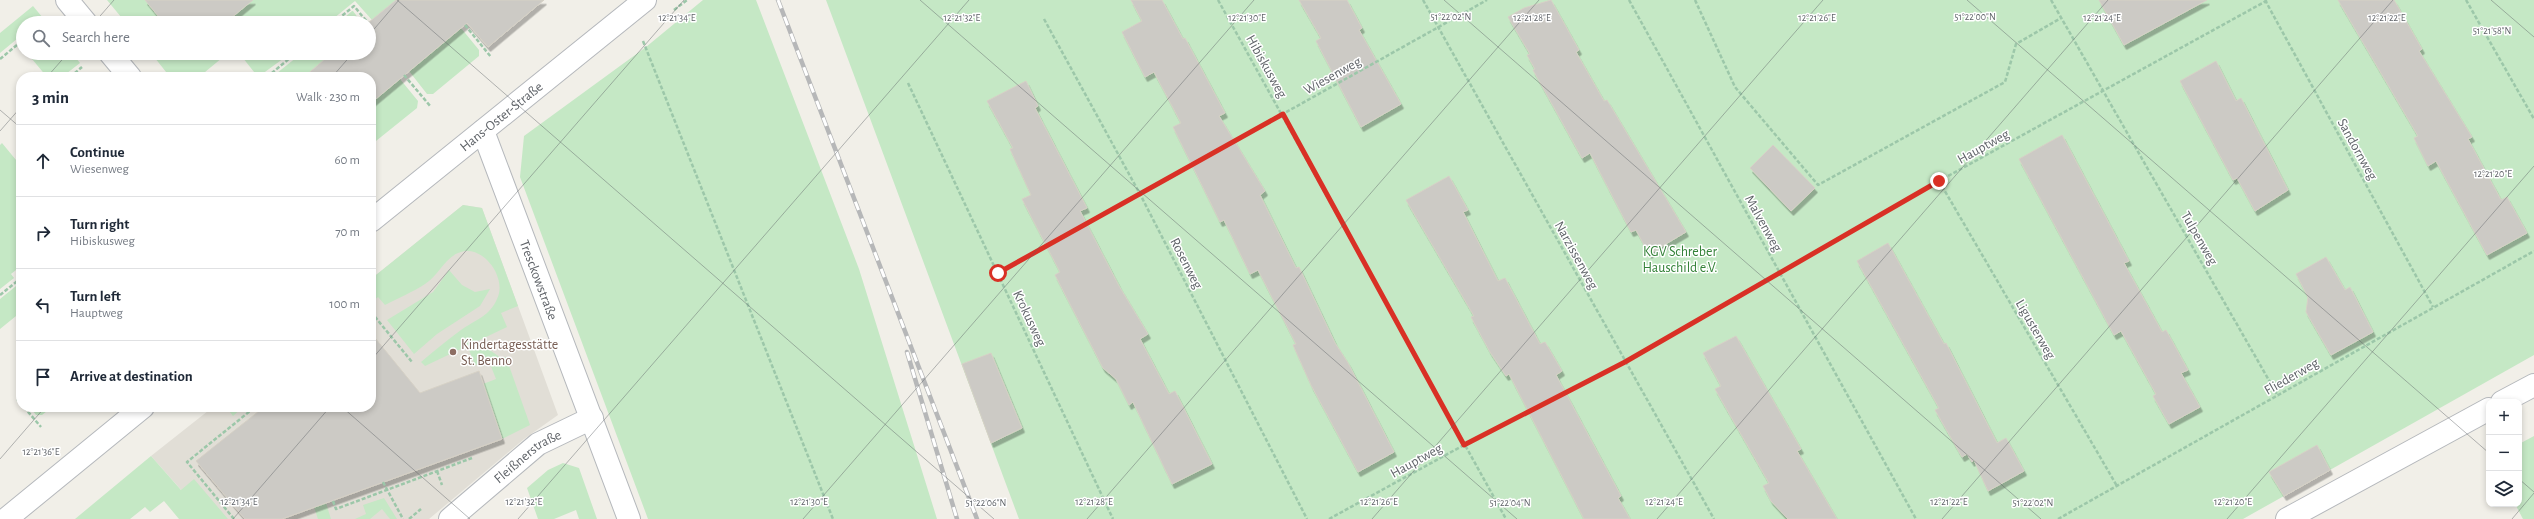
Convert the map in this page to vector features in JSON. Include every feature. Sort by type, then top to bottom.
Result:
[{"type":"street","points":[[67,0],[80,16]]},
{"type":"street","name":"Hans-Oster-Straße","points":[[376,217],[483,131],[633,4]]},
{"type":"street","points":[[116,60],[126,72]]},
{"type":"street","name":"Tresckowstraße","points":[[483,131],[629,519]]},
{"type":"street","points":[[2508,399],[2534,385]]},
{"type":"street","points":[[2287,519],[2486,411]]},
{"type":"street","points":[[6,519],[137,412]]},
{"type":"street","name":"Fleißnerstraße","points":[[450,519],[538,444],[592,418]]},
{"type":"path","name":"Hibiskusweg","points":[[1218,0],[1283,114],[1506,519]]},
{"type":"path","name":"Narzissenweg","points":[[1423,0],[1714,519]]},
{"type":"path","name":"Wiesenweg","points":[[998,273],[1487,0]]},
{"type":"path","name":"Malvenweg","points":[[1629,0],[1916,519]]},
{"type":"path","points":[[1695,0],[1735,87],[1818,185],[2005,82],[2016,44],[2061,18]]},
{"type":"path","name":"Tulpenweg","points":[[2051,0],[2105,91],[2278,396]]},
{"type":"path","name":"Hauptweg","points":[[1329,519],[1464,445],[1625,362],[1939,181],[2105,91],[2266,0]]},
{"type":"path","name":"Sandornweg","points":[[2266,0],[2433,307]]},
{"type":"path","points":[[2466,0],[2534,119]]},
{"type":"path","points":[[342,16],[354,6],[362,16]]},
{"type":"path","name":"Rosenweg","points":[[1044,19],[1140,194],[1307,519]]},
{"type":"path","points":[[465,25],[491,57]]},
{"type":"path","points":[[0,59],[16,46]]},
{"type":"path","points":[[646,47],[833,519]]},
{"type":"path","points":[[272,72],[287,60]]},
{"type":"path","points":[[76,72],[89,62]]},
{"type":"path","points":[[404,75],[431,107]]},
{"type":"path","name":"Krokusweg","points":[[908,83],[1113,519]]},
{"type":"path","name":"Ligusterweg","points":[[1939,181],[2117,486]]},
{"type":"path","name":"Fliederweg","points":[[2058,519],[2534,251]]},
{"type":"path","points":[[0,295],[16,282]]},
{"type":"path","points":[[376,318],[412,362]]},
{"type":"path","points":[[28,412],[41,427]]},
{"type":"path","points":[[234,519],[187,462],[249,412]]},
{"type":"path","points":[[333,500],[336,509],[386,489],[473,458]]},
{"type":"path","points":[[383,482],[403,519]]},
{"type":"shaded area","name":"Kindertagesstätte St. Benno","points":[[463,205],[482,208],[558,415],[524,439],[429,519],[207,519],[151,456],[207,412],[376,412],[376,275]]},
{"type":"green space","points":[[107,0],[396,0],[376,17],[368,16],[355,1],[337,16],[120,16]]},
{"type":"green space","points":[[703,0],[756,0],[859,269],[937,519],[648,519],[520,177],[524,136],[646,47]]},
{"type":"green space","name":"KGV Schreber Hauschild e.V.","points":[[826,0],[2534,0],[2534,355],[2243,519],[1019,519]]},
{"type":"green space","points":[[33,6],[41,16],[21,16]]},
{"type":"green space","points":[[352,11],[357,16],[346,16]]},
{"type":"green space","points":[[16,20],[16,40],[0,53],[0,33]]},
{"type":"green space","points":[[461,28],[479,50],[479,56],[433,94],[427,94],[409,71]]},
{"type":"green space","points":[[33,60],[78,60],[80,63],[68,72],[43,72]]},
{"type":"green space","points":[[157,60],[220,60],[205,72],[166,72]]},
{"type":"green space","points":[[245,60],[281,60],[265,72],[254,72]]},
{"type":"green space","points":[[293,60],[324,60],[310,72],[278,72]]},
{"type":"green space","points":[[400,79],[418,101],[417,108],[376,141],[376,99]]},
{"type":"green space","points":[[2,143],[16,160],[16,270],[11,274],[14,278],[0,289],[0,145]]},
{"type":"green space","points":[[463,205],[482,208],[518,306],[501,313],[507,327],[425,366],[421,362],[466,326],[486,314],[494,305],[499,291],[499,281],[496,272],[484,257],[476,253],[467,251],[458,253],[449,259],[430,281],[385,305],[378,297],[376,299],[376,275]]},
{"type":"green space","points":[[449,270],[462,285],[475,292],[490,289],[480,306],[437,334],[414,354],[387,320],[433,292]]},
{"type":"green space","points":[[16,286],[16,316],[0,329],[0,299]]},
{"type":"green space","points":[[484,346],[501,358],[506,357],[530,425],[502,439],[483,384],[496,379],[490,364],[475,365],[469,350]]},
{"type":"green space","points":[[34,412],[46,412],[42,415],[36,415]]},
{"type":"green space","points":[[230,412],[237,412],[233,416]]},
{"type":"green space","points":[[2534,436],[2534,519],[2523,519],[2517,507],[2522,507],[2522,442]]},
{"type":"green space","points":[[151,456],[181,490],[194,479],[228,519],[179,519],[164,501],[150,512],[145,507],[130,519],[75,519]]},
{"type":"green space","points":[[563,463],[579,468],[597,519],[579,519],[576,510],[554,519],[538,519],[527,488],[548,470]]},
{"type":"green space","points":[[384,498],[397,519],[390,519],[382,509],[370,519],[355,519],[366,514],[363,505]]},
{"type":"green space","points":[[326,503],[331,519],[318,519],[314,507]]},
{"type":"building","points":[[145,0],[253,0],[234,16],[158,16]]},
{"type":"building","points":[[396,0],[544,0],[488,47],[467,23],[376,99],[376,72],[310,72],[324,60],[376,60],[376,16]]},
{"type":"building","points":[[1131,0],[1162,0],[1183,39],[1185,38],[1225,113],[1219,116],[1265,191],[1260,195],[1296,268],[1299,267],[1335,343],[1348,363],[1394,452],[1358,472],[1311,385],[1293,345],[1296,344],[1258,270],[1250,274],[1224,220],[1220,222],[1173,127],[1181,123],[1154,72],[1145,77],[1122,32],[1142,21]]},
{"type":"building","points":[[1299,0],[1347,0],[1362,28],[1359,30],[1401,104],[1361,127],[1316,41],[1321,38]]},
{"type":"building","points":[[1551,0],[1579,50],[1576,52],[1604,101],[1607,100],[1686,232],[1649,254],[1636,230],[1631,232],[1590,153],[1582,158],[1533,70],[1535,69],[1527,55],[1530,54],[1508,17],[1524,8]]},
{"type":"building","points":[[2099,0],[2207,0],[2124,45]]},
{"type":"building","points":[[2338,0],[2394,0],[2422,49],[2419,51],[2472,137],[2468,139],[2501,200],[2507,197],[2527,233],[2487,255],[2436,161],[2428,166],[2414,138],[2418,136]]},
{"type":"building","points":[[2216,61],[2236,101],[2241,98],[2288,190],[2255,211],[2237,178],[2233,180],[2180,81]]},
{"type":"building","points":[[1026,81],[1038,106],[1035,108],[1087,208],[1080,211],[1119,286],[1148,334],[1140,339],[1169,394],[1175,391],[1212,464],[1172,484],[1133,402],[1129,405],[1116,379],[1103,368],[1055,275],[1060,272],[1022,199],[1031,195],[1010,149],[1013,148],[987,101]]},
{"type":"building","points":[[2062,135],[2129,261],[2124,263],[2162,332],[2166,330],[2188,370],[2181,373],[2200,407],[2169,424],[2153,396],[2156,394],[2121,331],[2114,335],[2019,159]]},
{"type":"building","points":[[1773,145],[1815,188],[1791,211],[1750,168]]},
{"type":"building","points":[[1449,176],[1468,210],[1463,212],[1498,281],[1505,278],[1540,344],[1545,342],[1562,371],[1556,375],[1621,496],[1618,498],[1630,519],[1584,519],[1509,374],[1506,376],[1490,352],[1471,317],[1474,316],[1406,200]]},
{"type":"building","points":[[1888,243],[1944,344],[1946,343],[1997,443],[2006,438],[2024,471],[1988,491],[1974,460],[1972,462],[1967,454],[1962,457],[1935,410],[1939,408],[1857,261]]},
{"type":"building","points":[[2326,257],[2345,290],[2350,287],[2373,332],[2331,355],[2306,312],[2308,297],[2296,274]]},
{"type":"building","points":[[1736,336],[1801,449],[1797,451],[1837,519],[1788,519],[1771,501],[1763,486],[1769,483],[1715,389],[1721,386],[1703,353]]},
{"type":"building","name":"Kindertagesstätte St. Benno","points":[[376,339],[420,393],[479,371],[502,439],[282,519],[245,519],[196,461],[258,412],[376,412]]},
{"type":"building","points":[[991,353],[1022,428],[991,443],[962,364]]},
{"type":"building","points":[[2317,445],[2330,470],[2284,496],[2269,472]]},
{"type":"railway","points":[[778,0],[977,519]]},
{"type":"railway","points":[[907,352],[957,519]]},
{"type":"place","name":"Kindertagesstätte St. Benno","points":[[453,352]]},
{"type":"route","points":[[998,273],[1283,114],[1464,445],[1625,362],[1939,181]]}]
